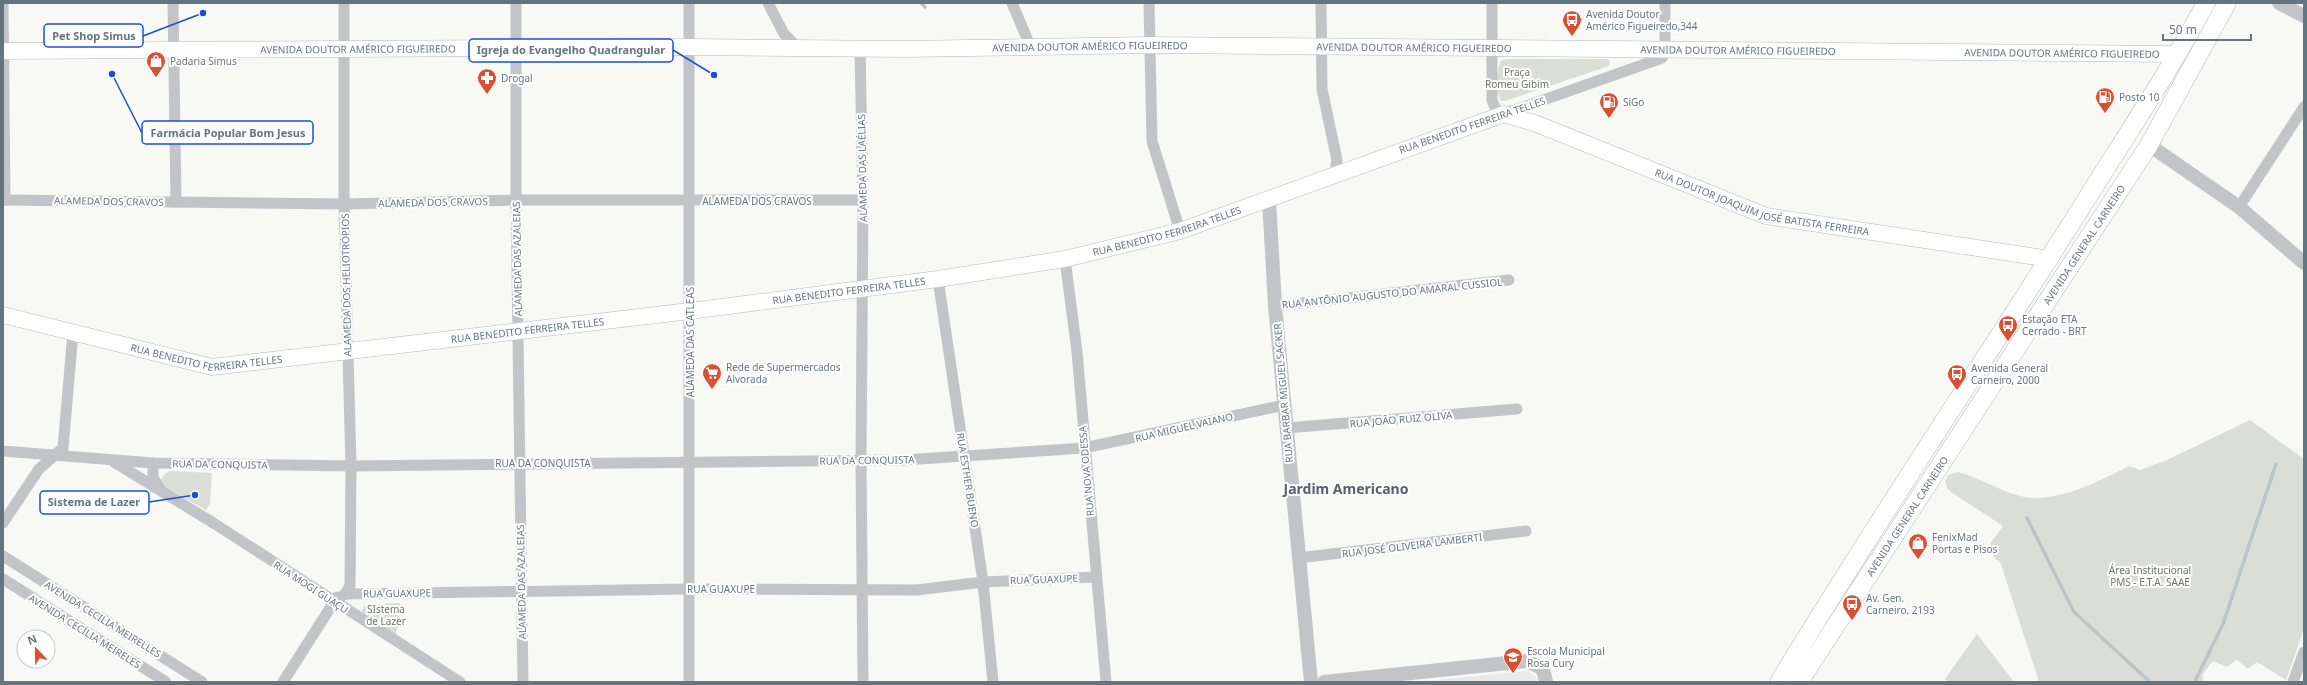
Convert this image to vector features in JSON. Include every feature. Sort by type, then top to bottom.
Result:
[{"type":"main road","points":[[1779,682],[1824,607],[2050,259],[2178,54],[2206,3]]},
{"type":"main road","name":"AVENIDA GENERAL CARNEIRO","points":[[1799,682],[2149,145],[2227,3]]},
{"type":"main road","name":"AVENIDA DOUTOR AMÉRICO FIGUEIREDO","points":[[3,50],[173,48],[690,47],[797,47],[860,49],[1148,46],[2178,54]]},
{"type":"main road","name":"RUA BENEDITO FERREIRA TELLES","points":[[3,315],[212,367],[690,311],[938,279],[1065,259],[1180,231],[1504,114]]},
{"type":"main road","name":"RUA DOUTOR JOAQUIM JOSÉ BATISTA FERREIRA","points":[[1504,114],[1537,124],[1766,216],[2050,259]]},
{"type":"main road","points":[[2050,259],[2084,246]]},
{"type":"main road","points":[[2029,255],[2038,276]]},
{"type":"street","points":[[3,3],[4,200]]},
{"type":"street","points":[[173,3],[176,202]]},
{"type":"street","name":"ALAMEDA DOS HELIOTRÓPIOS","points":[[334,602],[345,594],[350,586],[351,567],[351,466],[344,204],[344,3]]},
{"type":"street","name":"ALAMEDA DAS AZALEIAS","points":[[516,3],[516,200],[520,463],[520,591],[523,682]]},
{"type":"street","name":"ALAMEDA DAS CATLEAS","points":[[689,3],[690,682]]},
{"type":"street","points":[[768,3],[784,34],[797,47]]},
{"type":"street","points":[[1012,3],[1031,48]]},
{"type":"street","points":[[1149,3],[1148,46],[1152,141],[1180,231]]},
{"type":"street","points":[[1321,3],[1322,89],[1337,160],[1336,172],[1333,175]]},
{"type":"street","points":[[1492,3],[1492,100],[1496,110],[1504,114]]},
{"type":"street","points":[[1664,3],[1665,51]]},
{"type":"street","points":[[2279,3],[2304,16]]},
{"type":"street","name":"ALAMEDA DAS LAÉLIAS","points":[[860,49],[863,200],[861,460],[863,682]]},
{"type":"street","name":"RUA BENEDITO FERREIRA TELLES","points":[[1504,114],[1659,60],[1665,51]]},
{"type":"street","points":[[2239,207],[2304,107]]},
{"type":"street","points":[[2149,145],[2239,207],[2304,263]]},
{"type":"street","name":"RUA BARBAR MIGUEL SACKER","points":[[1269,199],[1275,306],[1311,682]]},
{"type":"street","name":"ALAMEDA DOS CRAVOS","points":[[4,200],[344,204],[516,200],[863,200]]},
{"type":"street","name":"RUA NOVA ODESSA","points":[[1065,259],[1077,352],[1084,448],[1106,682]]},
{"type":"street","name":"RUA ESTHER BUENO","points":[[938,279],[983,582],[993,682]]},
{"type":"street","name":"RUA ANTÔNIO AUGUSTO DO AMARAL CUSSIOL","points":[[1275,306],[1509,280]]},
{"type":"street","points":[[3,523],[39,469],[52,455],[63,448],[73,332]]},
{"type":"street","name":"RUA MIGUEL VAIANO","points":[[1084,448],[1284,405]]},
{"type":"street","name":"RUA JOÃO RUIZ OLIVA","points":[[1286,428],[1517,409]]},
{"type":"street","name":"RUA DA CONQUISTA","points":[[3,451],[153,463],[351,466],[861,460],[964,456],[1084,448]]},
{"type":"street","name":"RUA MOGI GUAÇU","points":[[113,461],[460,682]]},
{"type":"street","name":"RUA MOGI GUAÇU","points":[[153,463],[153,477],[163,492]]},
{"type":"street","name":"RUA JOSÉ OLIVEIRA LAMBERTI","points":[[1298,558],[1526,532]]},
{"type":"street","name":"AVENIDA CECILIA MEIRELLES","points":[[3,556],[202,682]]},
{"type":"street","name":"ALAMEDA DOS HELIOTRÓPIOS","points":[[283,682],[344,586],[351,567]]},
{"type":"street","name":"RUA GUAXUPE","points":[[345,594],[690,589],[862,591],[917,590],[983,582],[1096,577]]},
{"type":"street","name":"AVENIDA CECÍLIA MEIRELES","points":[[3,579],[166,682]]},
{"type":"street","points":[[2298,678],[2304,652]]},
{"type":"street","points":[[1324,682],[1527,661],[1544,675]]},
{"type":"shaded area","name":"Escola Municipal Rosa Cury","points":[[1527,671],[1536,677],[1537,682],[1418,682]]},
{"type":"green space","name":"Praça Romeu Gibim","points":[[1607,59],[1610,61],[1609,66],[1505,101],[1501,101],[1497,86],[1498,69],[1502,60]]},
{"type":"green space","name":"Área Institucional PMS - E.T.A. SAAE","points":[[2250,420],[2304,459],[2304,629],[2286,680],[2257,662],[2248,669],[2237,660],[2226,667],[2213,661],[2203,674],[2202,682],[2039,682],[2001,564],[1993,556],[1990,544],[2003,526],[1951,492],[1947,488],[1945,481],[1948,475],[1958,472],[1974,477],[2012,494],[2033,498],[2047,497],[2076,490],[2129,466],[2140,470],[2167,460]]},
{"type":"green space","points":[[170,471],[212,473],[210,503],[206,510],[165,487],[161,480],[164,475]]},
{"type":"green space","name":"SIstema de Lazer","points":[[400,603],[396,634],[362,614],[362,610],[365,605]]},
{"type":"green space","points":[[1977,634],[2014,682],[1948,682],[1945,679]]},
{"type":"waterway","points":[[921,3],[925,7]]},
{"type":"waterway","points":[[2196,682],[2196,679],[2223,624],[2276,464]]},
{"type":"waterway","points":[[2027,518],[2074,612],[2150,682]]},
{"type":"place","name":"Pet Shop Simus","points":[[203,13]]},
{"type":"place","name":"Avenida Doutor Américo Figueiredo,344","points":[[1572,37]]},
{"type":"place","name":"Farmácia Popular Bom Jesus","points":[[112,74]]},
{"type":"place","name":"Igreja do Evangelho Quadrangular","points":[[714,75]]},
{"type":"place","name":"Padaria Simus","points":[[156,78]]},
{"type":"place","name":"Drogal","points":[[487,95]]},
{"type":"place","name":"Posto 10","points":[[2105,114]]},
{"type":"place","name":"SiGo","points":[[1609,119]]},
{"type":"place","name":"Estação ETA Cerrado - BRT","points":[[2008,342]]},
{"type":"place","name":"Rede de Supermercados Alvorada","points":[[712,390]]},
{"type":"place","name":"Avenida General Carneiro, 2000","points":[[1957,391]]},
{"type":"place","name":"Sistema de Lazer","points":[[195,495]]},
{"type":"place","name":"FenixMad Portas e Pisos","points":[[1918,560]]},
{"type":"place","name":"Av. Gen. Carneiro, 2193","points":[[1852,621]]},
{"type":"place","name":"Escola Municipal Rosa Cury","points":[[1513,674]]},
{"type":"district","name":"Jardim Americano","points":[[1346,488]]}]
